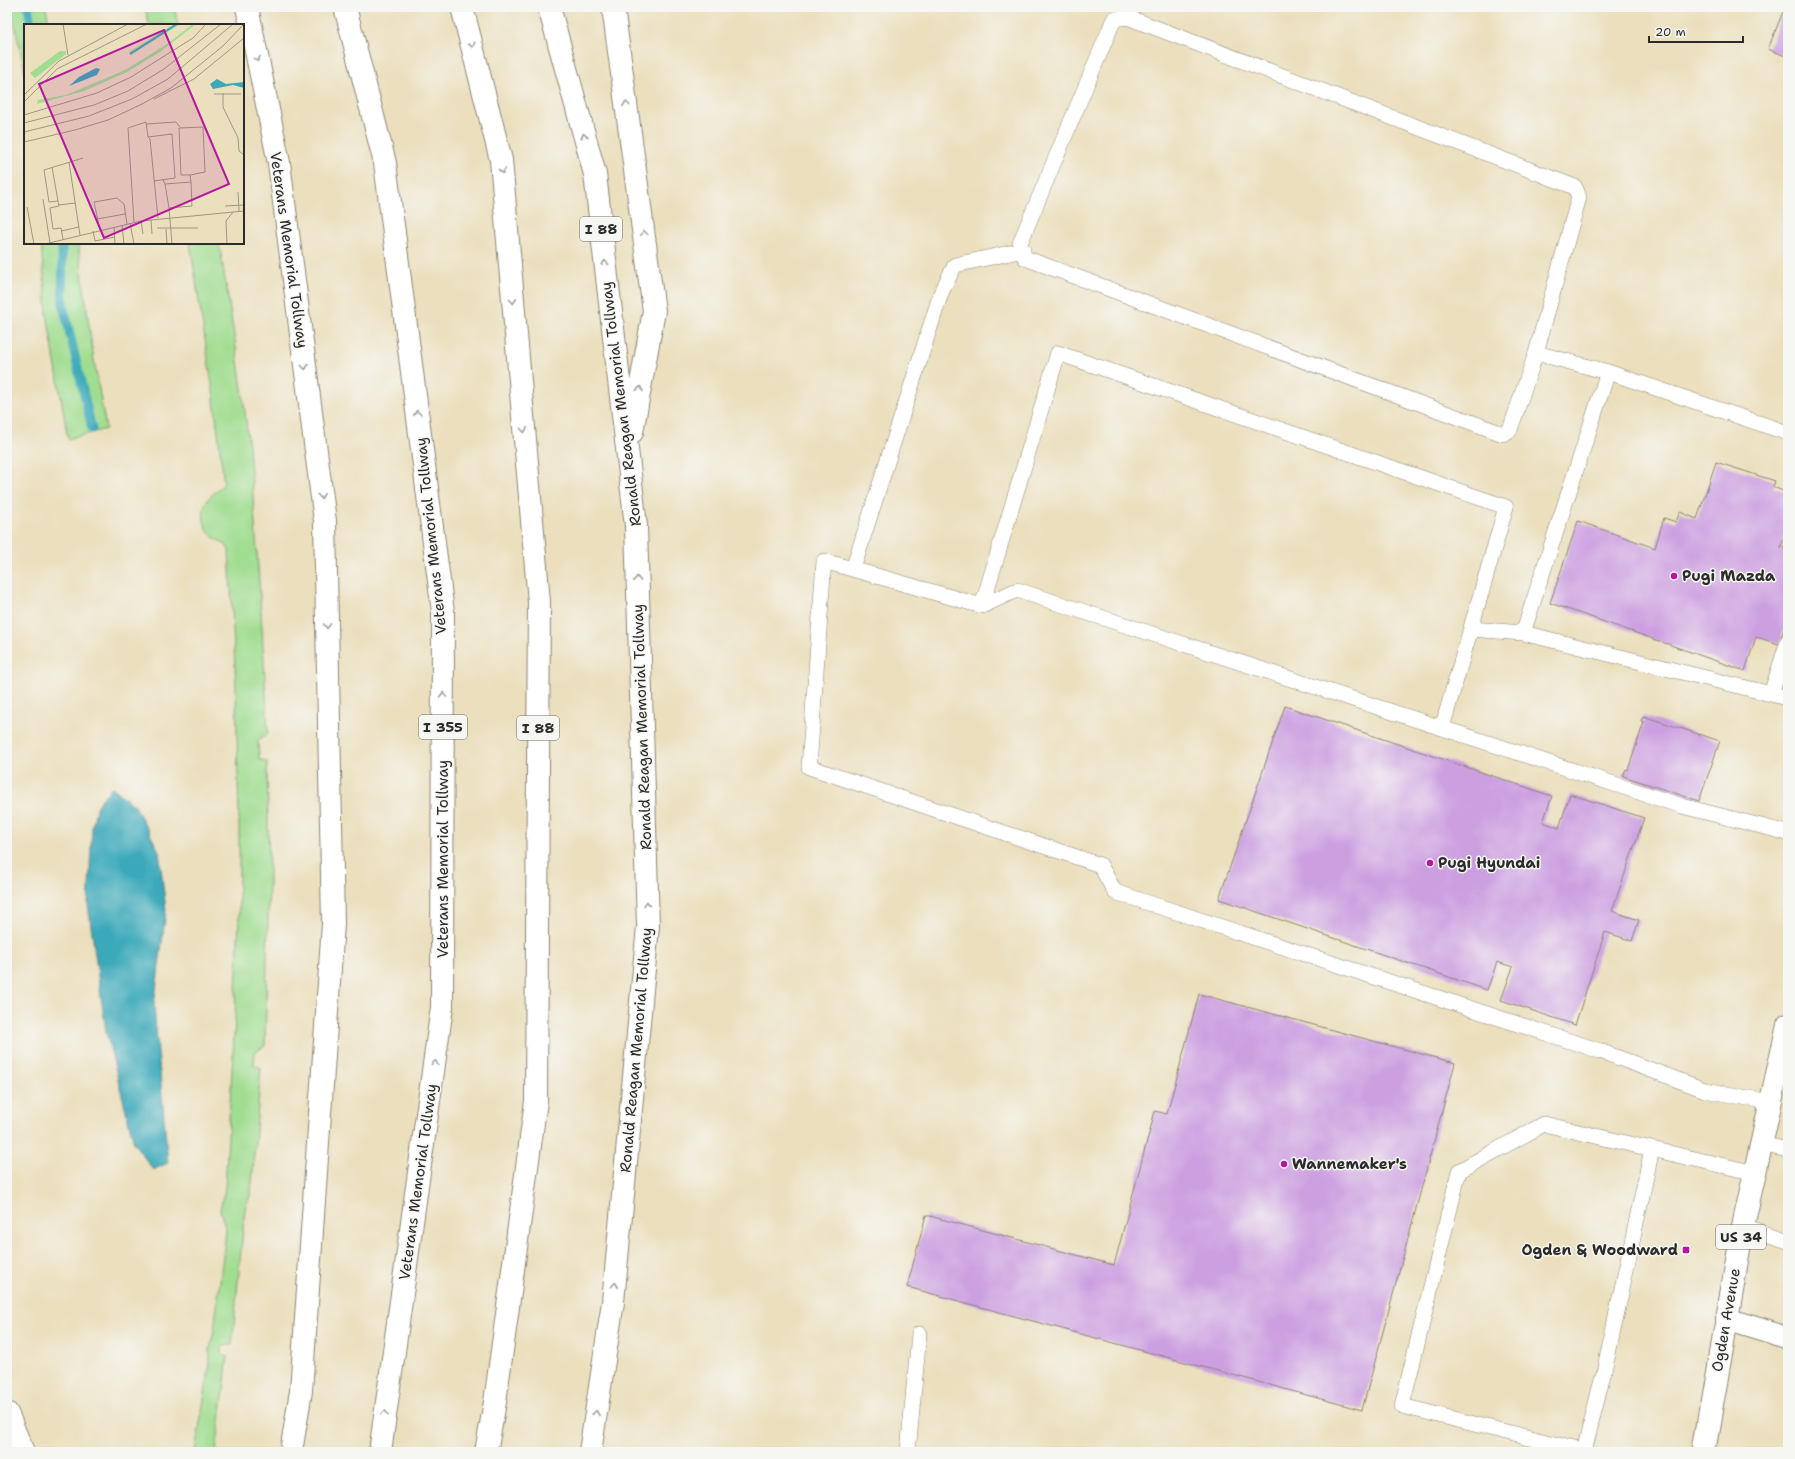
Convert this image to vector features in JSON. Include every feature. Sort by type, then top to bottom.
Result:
[{"type":"main road","name":"Veterans Memorial Tollway","points":[[247,7],[279,163],[324,521],[333,924],[301,1391],[291,1452]]},
{"type":"main road","name":"Veterans Memorial Tollway","points":[[345,7],[385,164],[443,612],[442,1007],[380,1452]]},
{"type":"main road","name":"I 88","points":[[462,7],[501,160],[539,602],[536,1101],[495,1402],[486,1452]]},
{"type":"main road","name":"Ronald Reagan Memorial Tollway","points":[[549,7],[595,174],[636,526],[648,926],[613,1302],[590,1452]]},
{"type":"main road","points":[[613,7],[654,310],[628,455]]},
{"type":"main road","name":"Ogden Avenue","points":[[1704,1452],[1743,1226],[1788,1028]]},
{"type":"main road","points":[[1726,1319],[1788,1338]]},
{"type":"main road","points":[[7,1413],[23,1452]]},
{"type":"lane","points":[[1127,17],[1575,188],[1579,197],[1536,353],[1510,430],[1503,434],[1025,258],[1020,243],[1114,19],[1127,17]]},
{"type":"lane","points":[[853,569],[941,293],[956,265],[1023,250]]},
{"type":"lane","points":[[982,606],[1058,353],[1506,507],[1442,728]]},
{"type":"lane","points":[[1536,353],[1608,372],[1788,433]]},
{"type":"lane","points":[[1523,634],[1608,372]]},
{"type":"lane","points":[[1770,1102],[1705,1090],[1600,1051],[1115,892],[1100,865],[808,767],[824,561],[982,606],[1017,590],[1682,806],[1788,833]]},
{"type":"lane","points":[[1471,629],[1523,634],[1788,698]]},
{"type":"lane","points":[[1771,694],[1788,641]]},
{"type":"lane","points":[[1652,1149],[1608,1356],[1585,1452],[1402,1406],[1459,1171],[1544,1124],[1652,1149],[1755,1173]]},
{"type":"lane","points":[[1761,1144],[1788,1150]]},
{"type":"lane","points":[[1743,1226],[1788,1241]]},
{"type":"lane","points":[[908,1452],[919,1334]]},
{"type":"green space","points":[[11,7],[46,7],[49,24],[24,24],[24,67]]},
{"type":"green space","points":[[145,7],[174,7],[178,24],[149,24]]},
{"type":"green space","points":[[41,244],[78,244],[93,355],[106,429],[68,439],[47,314]]},
{"type":"green space","points":[[190,244],[219,244],[243,396],[255,518],[268,734],[258,740],[259,759],[267,762],[269,878],[265,1046],[255,1052],[254,1065],[261,1068],[251,1194],[245,1208],[232,1345],[222,1346],[222,1354],[228,1356],[216,1452],[195,1452],[210,1364],[210,1349],[214,1331],[226,1231],[220,1210],[225,1188],[235,1020],[239,916],[239,822],[236,687],[229,550],[224,543],[210,534],[205,525],[203,513],[208,499],[224,484],[213,391]]},
{"type":"water","points":[[112,787],[135,806],[159,851],[166,910],[154,1006],[168,1163],[153,1170],[134,1143],[106,1032],[88,905],[92,827],[97,805]]},
{"type":"building","points":[[1785,7],[1788,7],[1788,57],[1768,49]]},
{"type":"building","name":"Pugi Mazda","points":[[1716,462],[1775,481],[1773,487],[1788,493],[1788,526],[1781,547],[1788,549],[1788,617],[1779,644],[1756,637],[1745,671],[1550,603],[1578,521],[1655,548],[1664,518],[1676,522],[1680,512],[1697,519]]},
{"type":"building","name":"Pugi Hyundai","points":[[1285,706],[1552,796],[1543,822],[1559,828],[1570,794],[1644,818],[1612,911],[1639,920],[1632,941],[1605,932],[1575,1025],[1501,1000],[1513,967],[1497,962],[1487,990],[1219,899]]},
{"type":"building","points":[[1643,716],[1720,741],[1699,801],[1623,776],[1626,769],[1628,770],[1644,722],[1641,721]]},
{"type":"building","name":"Wannemaker's","points":[[1199,994],[1455,1063],[1362,1410],[907,1287],[926,1215],[1114,1265],[1155,1111],[1167,1114]]},
{"type":"waterway","points":[[28,7],[31,24]]},
{"type":"waterway","points":[[62,244],[63,304],[92,429]]},
{"type":"place","name":"Pugi Mazda","points":[[1674,576]]},
{"type":"place","name":"Pugi Hyundai","points":[[1430,863]]},
{"type":"place","name":"Wannemaker's","points":[[1284,1164]]},
{"type":"place","name":"Ogden & Woodward","points":[[1686,1250]]}]
